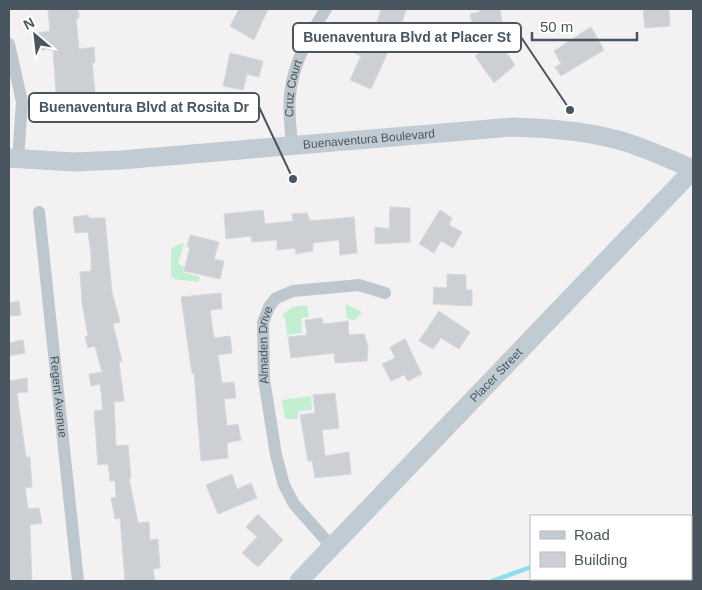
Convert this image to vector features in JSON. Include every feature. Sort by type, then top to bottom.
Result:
[{"type":"main road","name":"Buenaventura Boulevard","points":[[13,159],[73,162],[121,160],[513,127],[546,128],[624,142],[693,170]]},
{"type":"main road","name":"Placer Street","points":[[298,581],[693,170]]},
{"type":"street","name":"Cruz Court","points":[[292,146],[290,96],[294,75],[306,42],[326,9]]},
{"type":"street","points":[[9,44],[22,102],[13,159]]},
{"type":"street","name":"Regent Avenue","points":[[39,212],[78,581]]},
{"type":"street","name":"Almaden Drive","points":[[332,547],[294,504],[284,485],[276,454],[264,379],[263,323],[269,307],[276,298],[293,291],[360,285],[385,293]]},
{"type":"green space","points":[[184,243],[178,264],[184,266],[183,272],[200,277],[198,282],[174,279],[171,275],[171,249]]},
{"type":"green space","points":[[345,304],[362,312],[355,320],[347,319]]},
{"type":"green space","points":[[307,305],[309,317],[301,318],[302,333],[287,335],[285,318],[282,315],[292,307]]},
{"type":"green space","points":[[311,396],[312,410],[298,411],[298,419],[285,419],[282,400]]},
{"type":"building","points":[[48,9],[77,9],[79,13],[79,18],[76,19],[79,49],[94,47],[95,63],[92,63],[97,111],[71,113],[69,92],[56,93],[53,49],[40,50],[38,33],[50,31]]},
{"type":"building","points":[[239,9],[268,9],[254,40],[230,26]]},
{"type":"building","points":[[381,9],[406,9],[397,42],[393,41],[371,89],[350,80],[361,56],[348,50],[355,35],[371,42]]},
{"type":"building","points":[[479,9],[500,9],[503,30],[474,31],[470,14],[480,12]]},
{"type":"building","points":[[643,9],[669,9],[670,26],[645,28]]},
{"type":"building","points":[[591,27],[604,50],[561,76],[555,67],[561,64],[554,51]]},
{"type":"building","points":[[508,32],[518,44],[506,52],[515,65],[494,83],[475,56]]},
{"type":"building","points":[[230,53],[263,61],[259,77],[247,74],[243,90],[223,86]]},
{"type":"building","points":[[390,207],[410,208],[410,242],[375,244],[375,227],[389,229]]},
{"type":"building","points":[[263,210],[265,224],[293,221],[292,214],[307,213],[310,221],[354,217],[357,253],[340,255],[339,240],[313,243],[313,251],[296,254],[295,248],[277,250],[277,240],[252,242],[251,236],[226,239],[224,214]]},
{"type":"building","points":[[440,210],[452,218],[449,225],[462,232],[453,248],[441,241],[434,253],[419,244]]},
{"type":"building","points":[[88,215],[89,218],[105,218],[112,292],[120,322],[113,324],[122,361],[119,362],[124,401],[114,402],[116,446],[128,445],[131,478],[129,478],[138,523],[149,522],[150,540],[158,539],[160,568],[153,569],[155,581],[125,581],[120,518],[115,519],[111,498],[116,497],[115,481],[110,481],[108,464],[98,465],[94,411],[103,410],[100,384],[91,386],[89,374],[102,372],[95,346],[88,348],[85,337],[88,336],[82,303],[80,272],[91,271],[91,254],[88,232],[75,233],[73,217]]},
{"type":"building","points":[[190,235],[219,242],[214,259],[224,261],[220,279],[184,271],[190,247],[187,247]]},
{"type":"building","points":[[447,274],[466,275],[466,290],[472,290],[472,306],[433,304],[434,287],[447,288]]},
{"type":"building","points":[[221,293],[222,309],[210,310],[214,338],[230,336],[232,353],[218,355],[222,383],[234,382],[236,398],[224,399],[227,426],[238,424],[241,440],[227,443],[228,458],[201,461],[194,373],[192,374],[181,297]]},
{"type":"building","points":[[19,301],[21,315],[9,316],[9,303]]},
{"type":"building","points":[[439,311],[470,332],[459,349],[441,338],[433,349],[419,341]]},
{"type":"building","points":[[322,318],[323,324],[348,321],[349,335],[364,334],[368,346],[367,361],[335,363],[334,353],[291,358],[288,337],[307,335],[305,320]]},
{"type":"building","points":[[405,339],[422,374],[408,381],[404,375],[391,381],[382,364],[395,358],[390,347]]},
{"type":"building","points":[[23,340],[25,353],[9,356],[9,343]]},
{"type":"building","points":[[27,378],[28,392],[17,393],[26,457],[30,457],[32,487],[25,488],[28,509],[39,508],[42,523],[30,525],[32,581],[9,581],[9,381]]},
{"type":"building","points":[[335,393],[339,428],[322,430],[325,456],[349,452],[351,474],[315,478],[312,461],[308,461],[300,415],[315,413],[313,395]]},
{"type":"building","points":[[232,474],[237,489],[251,483],[257,498],[218,514],[206,485]]},
{"type":"building","points":[[258,514],[283,540],[258,567],[242,553],[257,537],[246,527]]},
{"type":"waterway","points":[[492,581],[530,567]]},
{"type":"place","name":"Buenaventura Blvd at Placer St","points":[[570,110]]},
{"type":"place","name":"Buenaventura Blvd at Rosita Dr","points":[[293,179]]}]
